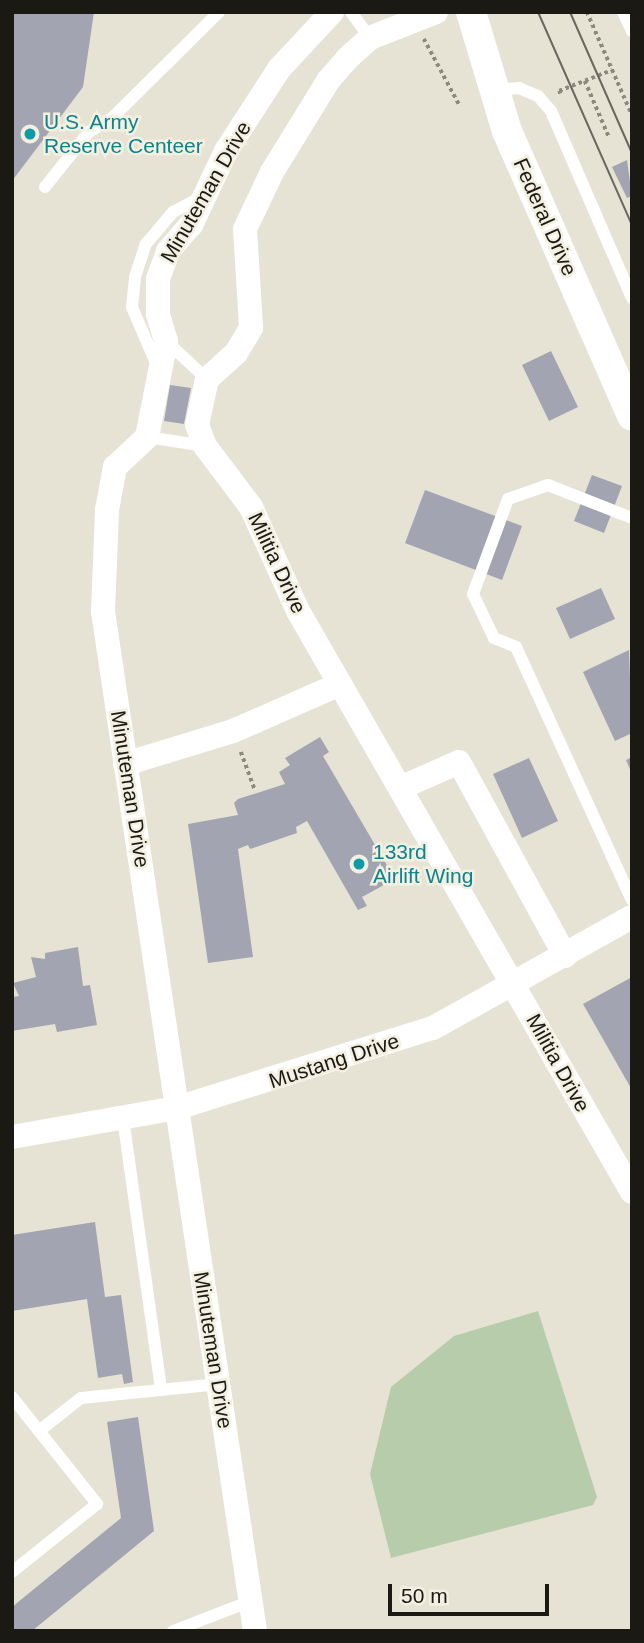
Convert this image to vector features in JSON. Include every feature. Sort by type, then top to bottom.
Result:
[{"type":"street","name":"Minuteman Drive","points":[[255,1631],[103,611],[107,510],[115,467],[147,437],[166,341],[158,314],[158,279],[168,251],[191,225],[226,151],[279,69],[332,12]]},
{"type":"street","name":"Federal Drive","points":[[471,12],[493,90],[630,405]]},
{"type":"street","points":[[207,379],[236,353],[251,328],[253,301],[244,252],[246,229],[255,204],[328,81],[370,38],[425,15]]},
{"type":"street","name":"Militia Drive","points":[[207,379],[197,425],[205,446],[251,507],[298,611],[632,1192]]},
{"type":"street","points":[[125,764],[233,730],[340,684]]},
{"type":"street","points":[[400,788],[459,762],[565,956]]},
{"type":"street","name":"Mustang Drive","points":[[12,1137],[177,1108],[433,1028],[632,917]]},
{"type":"lane","points":[[45,187],[89,132],[111,119],[219,12]]},
{"type":"lane","points":[[351,12],[370,38]]},
{"type":"lane","points":[[625,13],[632,31]]},
{"type":"lane","points":[[493,90],[519,88],[538,96],[551,111],[632,298]]},
{"type":"lane","points":[[159,372],[132,307],[135,277],[146,244],[166,220],[205,195]]},
{"type":"lane","points":[[166,341],[207,379]]},
{"type":"lane","points":[[147,437],[205,446]]},
{"type":"lane","points":[[632,518],[548,485],[508,499],[473,594],[494,638],[516,647],[632,900]]},
{"type":"lane","points":[[123,1118],[161,1390]]},
{"type":"lane","points":[[39,1431],[81,1398],[219,1384]]},
{"type":"lane","points":[[12,1397],[97,1504],[12,1572]]},
{"type":"lane","points":[[173,1631],[251,1601]]},
{"type":"path","points":[[587,12],[632,114]]},
{"type":"path","points":[[425,15],[460,106]]},
{"type":"path","points":[[559,91],[612,70]]},
{"type":"path","points":[[585,81],[609,137]]},
{"type":"path","points":[[233,730],[255,790]]},
{"type":"green space","points":[[538,1311],[597,1497],[593,1505],[391,1558],[370,1474],[391,1387],[454,1336]]},
{"type":"building","name":"U.S. Army Reserve Centeer","points":[[12,12],[94,12],[83,87],[12,181]]},
{"type":"building","points":[[627,160],[632,196],[627,198],[612,167]]},
{"type":"building","points":[[551,351],[578,407],[549,421],[522,365]]},
{"type":"building","points":[[170,385],[191,388],[184,424],[164,421]]},
{"type":"building","points":[[592,475],[622,486],[604,533],[574,521]]},
{"type":"building","points":[[425,490],[522,526],[502,580],[405,543]]},
{"type":"building","points":[[601,588],[615,619],[570,639],[556,608]]},
{"type":"building","points":[[629,650],[632,733],[615,741],[583,672]]},
{"type":"building","name":"133rd Airlift Wing","points":[[320,737],[329,752],[323,756],[395,879],[362,897],[367,906],[358,910],[307,821],[296,827],[297,833],[250,849],[248,845],[238,849],[253,957],[208,963],[188,824],[238,815],[234,803],[238,799],[285,784],[279,772],[290,765],[285,758]]},
{"type":"building","points":[[632,757],[632,774],[626,760]]},
{"type":"building","points":[[529,758],[558,821],[522,838],[493,774]]},
{"type":"building","points":[[78,947],[83,986],[90,985],[97,1025],[57,1032],[55,1024],[12,1031],[12,997],[19,996],[13,983],[36,977],[31,957],[45,959],[45,953]]},
{"type":"building","points":[[632,977],[632,1090],[583,1004]]},
{"type":"building","points":[[95,1222],[105,1297],[121,1295],[133,1382],[124,1384],[122,1374],[98,1378],[87,1299],[12,1311],[12,1235]]},
{"type":"building","points":[[138,1417],[154,1531],[32,1631],[12,1631],[12,1607],[121,1518],[107,1422]]},
{"type":"tram line","points":[[538,12],[632,225]]},
{"type":"tram line","points":[[570,12],[632,153]]},
{"type":"place","name":"U.S. Army Reserve Centeer","points":[[30,134]]},
{"type":"place","name":"133rd Airlift Wing","points":[[359,864]]}]
